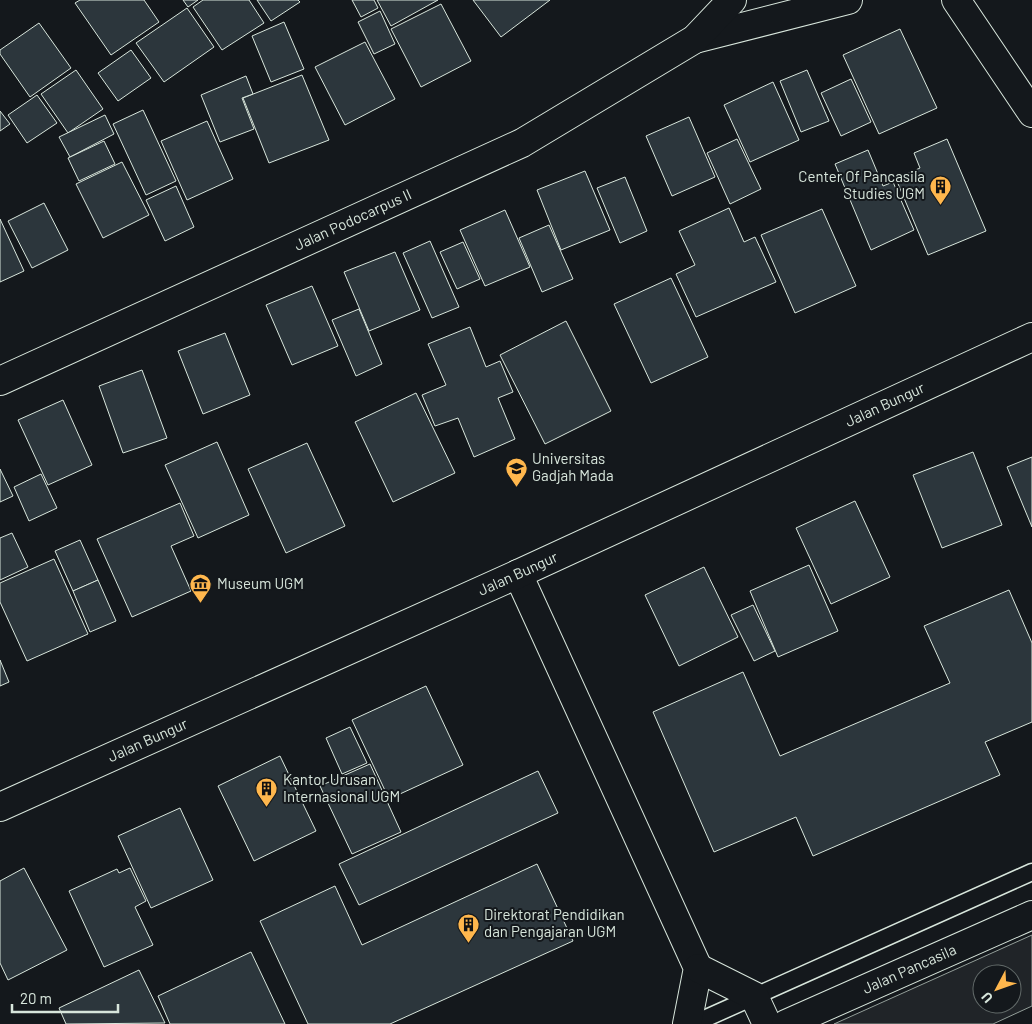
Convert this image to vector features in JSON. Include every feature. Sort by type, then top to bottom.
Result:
[{"type":"street","name":"Jalan Podocarpus II","points":[[0,381],[522,143],[695,38],[732,0]]},
{"type":"street","name":"Jalan Podocarpus II","points":[[695,38],[848,0]]},
{"type":"street","points":[[956,0],[1032,113]]},
{"type":"street","name":"Jalan Bungur","points":[[0,807],[518,574],[1032,337]]},
{"type":"street","points":[[518,574],[698,968],[687,1024]]},
{"type":"street","name":"Jalan Pancasila","points":[[786,1024],[1032,915]]},
{"type":"street","points":[[698,968],[754,996],[767,1024]]},
{"type":"lane","points":[[693,1024],[1032,872]]},
{"type":"shaded area","points":[[1032,935],[1032,1006],[1022,1011],[1022,964],[972,964],[972,1014],[1015,1014],[993,1024],[834,1024]]},
{"type":"building","points":[[80,0],[144,0],[159,22],[111,55],[75,3]]},
{"type":"building","points":[[183,0],[198,0],[188,7]]},
{"type":"building","points":[[203,0],[249,0],[264,23],[222,50],[193,7]]},
{"type":"building","points":[[257,0],[298,0],[300,2],[271,21]]},
{"type":"building","points":[[352,0],[374,0],[378,8],[361,17]]},
{"type":"building","points":[[377,0],[438,0],[391,26]]},
{"type":"building","points":[[473,0],[550,0],[501,37]]},
{"type":"building","points":[[441,4],[471,61],[421,87],[391,29]]},
{"type":"building","points":[[187,8],[214,47],[164,82],[136,43]]},
{"type":"building","points":[[380,11],[395,44],[374,54],[358,22]]},
{"type":"building","points":[[284,22],[304,69],[271,82],[252,36]]},
{"type":"building","points":[[39,23],[71,68],[30,97],[0,54],[0,50]]},
{"type":"building","points":[[900,29],[937,108],[879,134],[843,55]]},
{"type":"building","points":[[365,42],[395,99],[345,125],[315,67]]},
{"type":"building","points":[[131,50],[151,78],[118,101],[98,73]]},
{"type":"building","points":[[76,70],[103,109],[68,133],[41,94]]},
{"type":"building","points":[[807,70],[829,121],[801,132],[780,81]]},
{"type":"building","points":[[302,75],[329,140],[269,163],[243,98]]},
{"type":"building","points":[[246,76],[253,94],[242,98],[254,129],[220,142],[201,95]]},
{"type":"building","points":[[851,79],[871,122],[841,136],[821,93]]},
{"type":"building","points":[[773,82],[799,140],[750,162],[724,105]]},
{"type":"building","points":[[37,95],[57,123],[27,143],[8,115]]},
{"type":"building","points":[[143,110],[176,181],[146,195],[113,124]]},
{"type":"building","points":[[0,111],[10,124],[0,131]]},
{"type":"building","points":[[105,115],[114,134],[70,157],[59,137]]},
{"type":"building","points":[[689,117],[715,177],[672,196],[646,136]]},
{"type":"building","points":[[207,121],[233,179],[187,200],[161,141]]},
{"type":"building","points":[[737,139],[761,189],[730,204],[707,153]]},
{"type":"building","name":"Center Of Pancasila Studies UGM","points":[[947,139],[986,231],[928,255],[896,179],[920,168],[914,153]]},
{"type":"building","points":[[104,141],[115,164],[79,181],[68,158]]},
{"type":"building","points":[[868,150],[883,186],[893,182],[914,230],[871,250],[835,164]]},
{"type":"building","points":[[122,162],[149,215],[103,238],[76,184]]},
{"type":"building","points":[[585,171],[610,230],[561,250],[537,190]]},
{"type":"building","points":[[625,177],[647,231],[620,243],[597,188]]},
{"type":"building","points":[[176,186],[194,227],[165,241],[146,200]]},
{"type":"building","points":[[44,203],[68,250],[32,268],[8,221]]},
{"type":"building","points":[[729,208],[744,242],[755,237],[776,282],[696,317],[676,274],[695,265],[679,231]]},
{"type":"building","points":[[822,209],[856,286],[795,313],[761,235]]},
{"type":"building","points":[[505,210],[530,267],[485,286],[460,230]]},
{"type":"building","points":[[0,219],[24,271],[0,282]]},
{"type":"building","points":[[549,225],[573,279],[542,292],[519,238]]},
{"type":"building","points":[[430,241],[459,307],[432,318],[403,253]]},
{"type":"building","points":[[463,242],[480,279],[457,289],[440,252]]},
{"type":"building","points":[[395,252],[420,310],[369,331],[344,272]]},
{"type":"building","points":[[671,278],[708,357],[651,383],[614,304]]},
{"type":"building","points":[[312,286],[338,346],[292,365],[266,305]]},
{"type":"building","points":[[359,309],[382,364],[356,376],[332,320]]},
{"type":"building","points":[[566,321],[611,411],[545,444],[500,355]]},
{"type":"building","points":[[470,327],[486,367],[500,361],[513,392],[498,398],[515,439],[474,457],[458,418],[435,426],[422,395],[446,385],[428,344]]},
{"type":"building","points":[[225,333],[250,395],[203,414],[178,351]]},
{"type":"building","points":[[142,370],[167,438],[123,453],[99,386]]},
{"type":"building","points":[[416,393],[455,473],[393,502],[355,422]]},
{"type":"building","points":[[63,400],[92,465],[48,485],[18,420]]},
{"type":"building","points":[[217,442],[249,515],[198,538],[165,465]]},
{"type":"building","points":[[307,443],[345,526],[286,553],[248,469]]},
{"type":"building","points":[[973,452],[1002,525],[942,548],[913,475]]},
{"type":"building","points":[[1032,457],[1032,527],[1007,467]]},
{"type":"building","points":[[0,469],[13,496],[0,502]]},
{"type":"building","points":[[41,474],[57,508],[29,521],[14,487]]},
{"type":"building","points":[[855,501],[890,577],[831,604],[796,528]]},
{"type":"building","points":[[180,503],[194,536],[171,546],[191,591],[132,617],[97,539]]},
{"type":"building","points":[[12,533],[28,567],[0,580],[0,538]]},
{"type":"building","points":[[80,540],[98,580],[73,591],[55,551]]},
{"type":"building","points":[[54,559],[88,634],[27,661],[0,602],[0,583]]},
{"type":"building","points":[[809,565],[838,631],[778,657],[750,591]]},
{"type":"building","points":[[704,567],[738,637],[679,666],[645,595]]},
{"type":"building","points":[[98,580],[116,621],[90,632],[73,591]]},
{"type":"building","points":[[1009,590],[1032,643],[1032,722],[985,742],[1000,775],[813,856],[796,817],[714,852],[653,712],[743,672],[780,756],[950,683],[924,626]]},
{"type":"building","points":[[753,605],[775,651],[754,661],[731,615]]},
{"type":"building","points":[[0,660],[9,682],[0,686]]},
{"type":"building","points":[[426,686],[463,765],[389,799],[352,720]]},
{"type":"building","points":[[350,727],[367,763],[342,774],[326,738]]},
{"type":"building","name":"Kantor Urusan Internasional UGM","points":[[280,756],[316,831],[254,861],[218,786]]},
{"type":"building","points":[[370,764],[401,832],[352,854],[320,786]]},
{"type":"building","points":[[538,771],[558,813],[359,905],[339,864]]},
{"type":"building","points":[[180,808],[213,880],[151,908],[118,836]]},
{"type":"building","name":"Direktorat Pendidikan dan Pengajaran UGM","points":[[537,864],[573,941],[390,1024],[308,1024],[260,921],[335,886],[362,945]]},
{"type":"building","points":[[24,868],[67,950],[8,980],[0,963],[0,881]]},
{"type":"building","points":[[130,868],[146,901],[135,907],[153,945],[104,967],[69,891],[117,869],[119,873]]},
{"type":"building","points":[[251,952],[285,1024],[170,1024],[158,996]]},
{"type":"building","points":[[139,970],[165,1023],[66,1024],[59,1008]]},
{"type":"place","name":"Center Of Pancasila Studies UGM","points":[[941,205]]},
{"type":"place","name":"Universitas Gadjah Mada","points":[[516,487]]},
{"type":"place","name":"Museum UGM","points":[[201,603]]},
{"type":"place","name":"Kantor Urusan Internasional UGM","points":[[267,808]]},
{"type":"place","name":"Direktorat Pendidikan dan Pengajaran UGM","points":[[468,943]]}]
